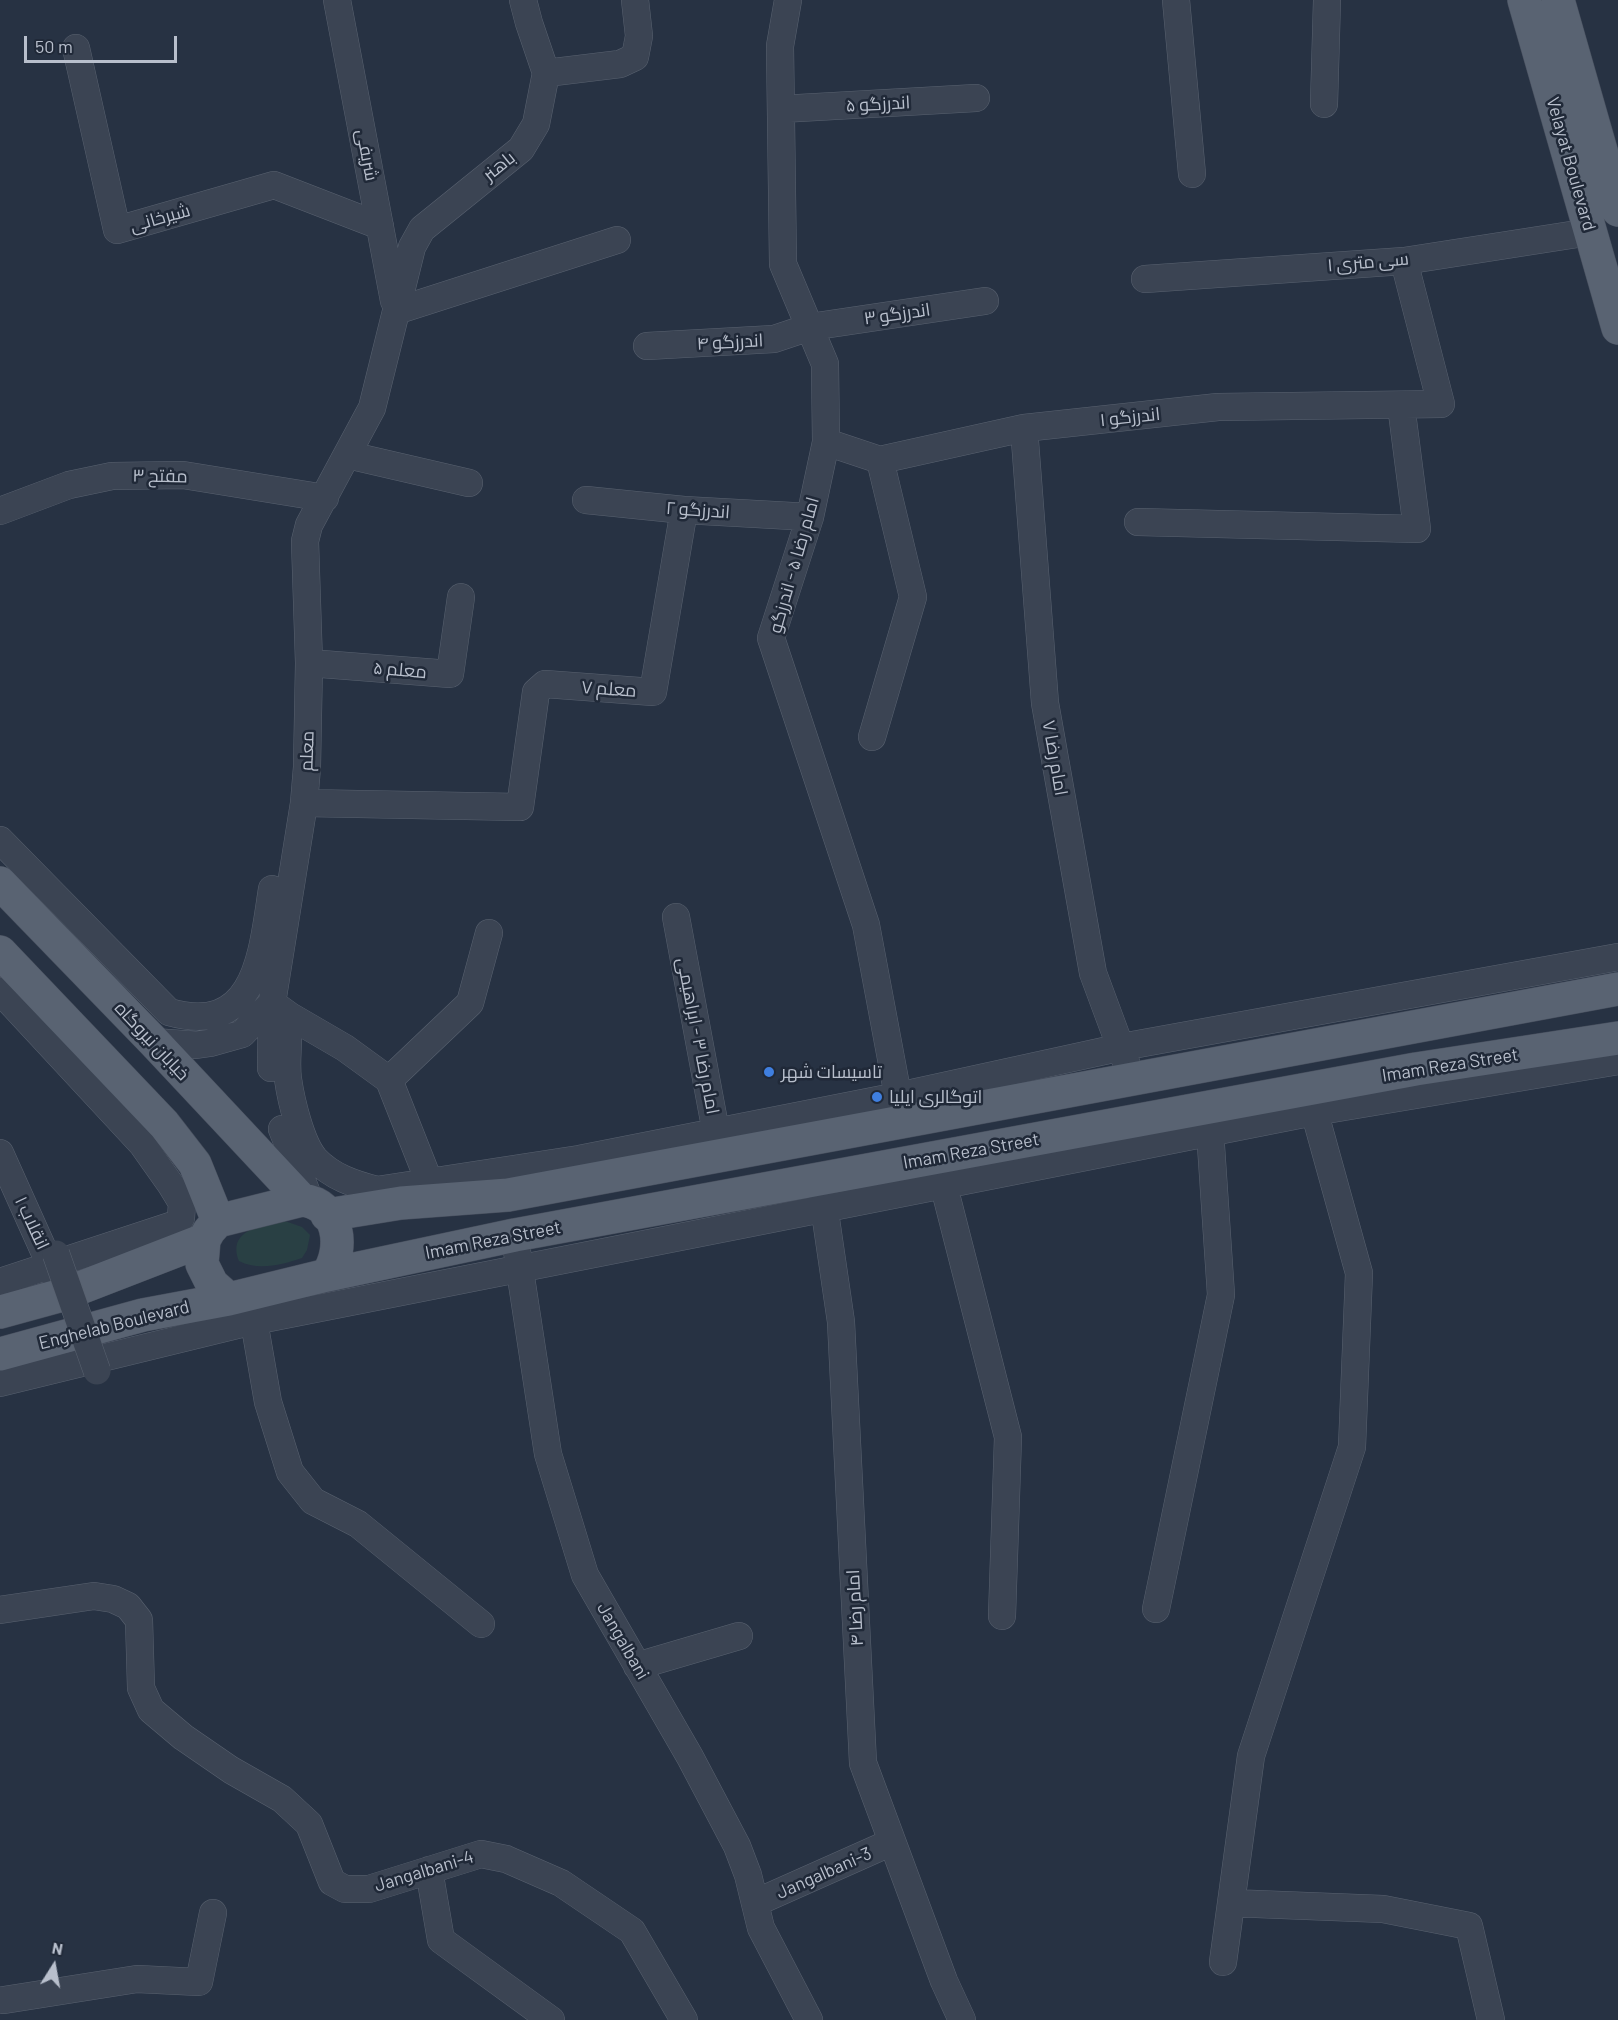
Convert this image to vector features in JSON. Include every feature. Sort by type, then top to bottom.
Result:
[{"type":"main road","name":"Velayat Boulevard","points":[[1524,0],[1618,328]]},
{"type":"main road","name":"Velayat Boulevard","points":[[1558,0],[1610,156],[1618,210]]},
{"type":"main road","name":"خیابان نیروگاه","points":[[0,883],[154,1042],[198,1091],[313,1205],[334,1221],[339,1240],[336,1259],[327,1275]]},
{"type":"main road","points":[[0,952],[164,1124],[195,1164],[211,1231],[202,1264],[206,1275],[220,1293],[244,1305]]},
{"type":"main road","points":[[0,1312],[62,1295],[129,1269],[211,1231],[313,1205],[400,1203],[431,1194],[507,1195],[719,1143],[900,1109],[1132,1080],[1611,992]]},
{"type":"main road","name":"Imam Reza Street","points":[[244,1305],[327,1275],[514,1235],[823,1193],[1311,1101],[1416,1069],[1618,1038]]},
{"type":"main road","points":[[164,1124],[182,1121],[195,1109],[198,1091]]},
{"type":"main road","points":[[431,1194],[420,1214],[421,1229],[428,1242],[440,1250]]},
{"type":"main road","points":[[129,1269],[146,1272],[157,1286],[156,1303],[143,1315]]},
{"type":"main road","name":"Enghelab Boulevard","points":[[0,1354],[143,1315],[244,1305]]},
{"type":"street","name":"شریفی","points":[[337,0],[396,311]]},
{"type":"street","points":[[523,0],[546,73],[620,64],[635,57],[639,36],[635,0]]},
{"type":"street","name":"امام رضا ۵ - اندرزگو","points":[[788,0],[780,46],[783,264],[825,364],[826,442],[810,517],[771,638],[866,925],[900,1109]]},
{"type":"street","points":[[1176,0],[1192,174]]},
{"type":"street","points":[[1324,104],[1327,0]]},
{"type":"street","name":"شیرخانی","points":[[76,48],[117,230],[274,185],[380,226]]},
{"type":"street","name":"باهنر","points":[[396,311],[412,247],[422,230],[520,149],[536,124],[546,73]]},
{"type":"street","name":"اندرزگو ۵","points":[[781,109],[976,98]]},
{"type":"street","name":"سی متری ۱","points":[[1145,279],[1404,261],[1590,232]]},
{"type":"street","points":[[396,311],[617,240]]},
{"type":"street","name":"اندرزگو ۱","points":[[880,460],[1024,428],[1218,407],[1441,404],[1404,261]]},
{"type":"street","name":"اندرزگو ۳","points":[[810,327],[985,302]]},
{"type":"street","name":"معلم","points":[[313,1205],[283,1130],[271,1083],[270,1052],[281,1000],[307,767],[309,663],[305,542],[309,525],[372,408],[396,311]]},
{"type":"street","name":"اندرزگو ۴","points":[[647,346],[774,339],[810,327]]},
{"type":"street","points":[[1137,522],[1417,529],[1401,405]]},
{"type":"street","name":"امام رضا ۷","points":[[1024,428],[1045,703],[1093,973],[1132,1080]]},
{"type":"street","points":[[826,442],[880,460],[913,597],[872,737]]},
{"type":"street","points":[[348,455],[469,483]]},
{"type":"street","name":"مفتح ۳","points":[[0,511],[69,485],[112,476],[183,475],[325,498]]},
{"type":"street","name":"اندرزگو ۲","points":[[586,500],[684,510],[810,517]]},
{"type":"street","name":"معلم ۷","points":[[304,802],[520,807],[536,692],[545,684],[653,692],[684,510]]},
{"type":"street","name":"معلم ۵","points":[[309,663],[450,674],[461,597]]},
{"type":"street","points":[[0,840],[169,1012],[183,1016],[209,1017],[225,1012],[246,993],[262,951],[278,853]]},
{"type":"street","points":[[154,1042],[196,1045],[242,1034],[281,1000],[314,859]]},
{"type":"street","name":"امام رضا ۳ - ابراهیمی","points":[[676,917],[719,1143]]},
{"type":"street","points":[[390,1080],[470,1003],[489,933]]},
{"type":"street","points":[[900,1109],[1120,1047],[1618,957]]},
{"type":"street","points":[[0,991],[142,1144],[182,1203],[181,1218],[176,1224],[54,1259],[0,1282]]},
{"type":"street","points":[[281,1000],[290,1016],[345,1048],[390,1080],[431,1194],[377,1190],[348,1182],[316,1160],[303,1136],[291,1094],[288,1079],[288,1037]]},
{"type":"street","points":[[1223,1962],[1251,1756],[1352,1447],[1359,1273],[1311,1101],[1618,1061]]},
{"type":"street","points":[[1156,1609],[1221,1295],[1209,1120]]},
{"type":"street","name":"انقلاب ۱","points":[[0,1153],[54,1259],[62,1295]]},
{"type":"street","points":[[940,1171],[1008,1437],[1002,1616]]},
{"type":"street","points":[[0,1383],[244,1305],[520,1268],[823,1193]]},
{"type":"street","name":"امام رضا ۴","points":[[823,1193],[841,1322],[863,1763],[944,1981],[962,2020]]},
{"type":"street","name":"Jangalbani","points":[[514,1235],[548,1454],[585,1575],[690,1757],[737,1846],[761,1928],[809,2020]]},
{"type":"street","points":[[54,1259],[97,1371]]},
{"type":"street","points":[[244,1305],[268,1402],[290,1472],[313,1501],[358,1524],[481,1624]]},
{"type":"street","name":"Jangalbani-4","points":[[0,1610],[94,1596],[113,1599],[128,1606],[139,1620],[141,1688],[151,1710],[183,1737],[221,1764],[282,1799],[309,1824],[332,1882],[345,1889],[369,1889],[481,1854],[506,1859],[561,1883],[632,1931],[684,2020]]},
{"type":"street","points":[[637,1666],[739,1636]]},
{"type":"street","name":"Jangalbani-3","points":[[755,1904],[892,1842]]},
{"type":"street","points":[[429,1870],[441,1940],[551,2020]]},
{"type":"street","points":[[1231,1903],[1383,1909],[1469,1926],[1491,2020]]},
{"type":"street","points":[[5,2004],[137,1979],[200,1982],[213,1913]]},
{"type":"green space","points":[[282,1220],[302,1227],[310,1235],[307,1250],[302,1258],[278,1265],[262,1266],[239,1261],[238,1242],[242,1236],[256,1227]]},
{"type":"place","name":"تاسیسات شهر","points":[[769,1072]]},
{"type":"place","name":"اتوگالری ایلیا","points":[[877,1097]]}]
